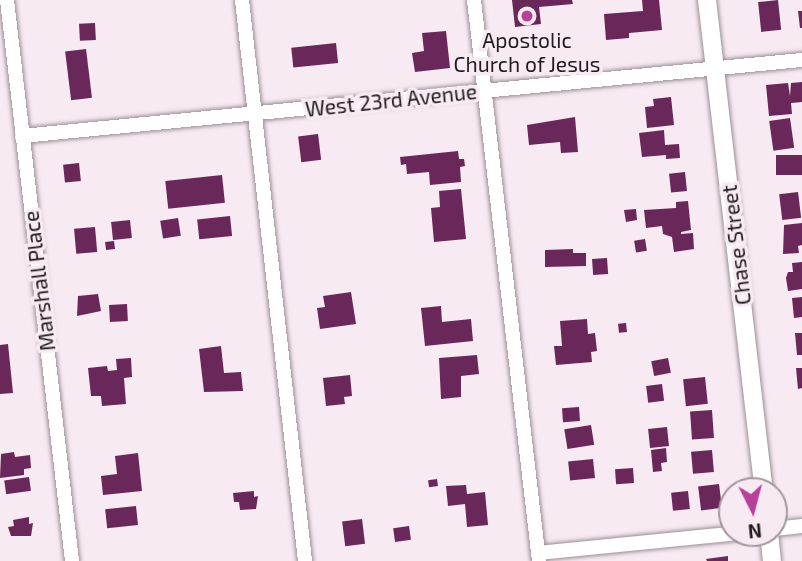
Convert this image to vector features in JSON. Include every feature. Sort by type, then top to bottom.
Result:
[{"type":"street","name":"Marshall Place","points":[[7,0],[72,561]]},
{"type":"street","points":[[242,0],[305,561]]},
{"type":"street","points":[[474,0],[538,557],[718,536]]},
{"type":"street","name":"Chase Street","points":[[707,0],[762,477]]},
{"type":"street","name":"West 23rd Avenue","points":[[22,136],[802,60]]},
{"type":"building","name":"Apostolic Church of Jesus","points":[[512,0],[572,0],[573,4],[539,7],[541,24],[515,27]]},
{"type":"building","points":[[642,0],[659,0],[662,30],[629,33],[629,38],[606,40],[604,14],[643,11]]},
{"type":"building","points":[[778,0],[781,30],[761,32],[758,2]]},
{"type":"building","points":[[798,11],[802,11],[802,28],[800,28]]},
{"type":"building","points":[[95,23],[96,40],[80,41],[79,24]]},
{"type":"building","points":[[446,31],[450,68],[415,72],[412,53],[424,51],[422,33]]},
{"type":"building","points":[[336,43],[338,63],[293,68],[291,48]]},
{"type":"building","points":[[86,49],[92,98],[71,100],[65,52]]},
{"type":"building","points":[[802,82],[802,102],[791,103],[792,114],[769,116],[766,85],[788,83],[790,96],[791,83]]},
{"type":"building","points":[[671,97],[674,125],[647,128],[645,107],[654,106],[653,99]]},
{"type":"building","points":[[575,117],[578,152],[561,153],[560,142],[529,145],[527,125]]},
{"type":"building","points":[[790,118],[794,148],[773,151],[769,121]]},
{"type":"building","points":[[664,130],[665,145],[679,144],[680,158],[666,159],[666,155],[642,157],[639,133]]},
{"type":"building","points":[[318,134],[321,160],[301,162],[298,136]]},
{"type":"building","points":[[458,151],[459,159],[464,159],[465,166],[460,167],[461,182],[430,185],[429,172],[407,174],[406,164],[401,165],[400,157]]},
{"type":"building","points":[[776,155],[802,155],[802,175],[776,175]]},
{"type":"building","points":[[79,163],[81,181],[65,183],[63,165]]},
{"type":"building","points":[[685,172],[687,191],[671,193],[669,174]]},
{"type":"building","points":[[222,175],[225,203],[168,209],[165,181]]},
{"type":"building","points":[[461,189],[466,239],[434,242],[431,208],[440,207],[439,191]]},
{"type":"building","points":[[798,192],[801,218],[782,220],[779,194]]},
{"type":"building","points":[[688,201],[691,230],[681,234],[693,233],[694,249],[674,252],[672,237],[663,234],[662,226],[646,228],[644,210],[676,208],[676,202]]},
{"type":"building","points":[[636,209],[637,220],[626,222],[624,210]]},
{"type":"building","points":[[230,216],[232,236],[199,239],[197,219]]},
{"type":"building","points":[[178,218],[181,236],[163,239],[160,221]]},
{"type":"building","points":[[130,220],[132,238],[113,240],[111,222]]},
{"type":"building","points":[[802,223],[802,245],[798,246],[799,253],[783,254],[784,225]]},
{"type":"building","points":[[95,227],[97,252],[76,254],[74,229]]},
{"type":"building","points":[[645,239],[647,251],[636,253],[634,241]]},
{"type":"building","points":[[114,241],[115,249],[106,250],[105,242]]},
{"type":"building","points":[[573,249],[573,253],[586,253],[586,266],[545,267],[545,250]]},
{"type":"building","points":[[607,258],[608,274],[593,275],[592,259]]},
{"type":"building","points":[[802,262],[802,289],[788,291],[786,278],[788,272],[793,272],[792,263]]},
{"type":"building","points":[[351,292],[356,324],[320,329],[317,308],[325,307],[323,296]]},
{"type":"building","points":[[98,294],[101,311],[77,316],[78,296]]},
{"type":"building","points":[[802,297],[802,317],[794,318],[792,298]]},
{"type":"building","points":[[127,304],[128,321],[110,322],[109,305]]},
{"type":"building","points":[[441,306],[442,322],[471,319],[473,341],[425,346],[421,308]]},
{"type":"building","points":[[587,319],[588,334],[595,333],[597,351],[591,352],[592,362],[556,365],[554,346],[562,346],[560,321]]},
{"type":"building","points":[[626,323],[627,332],[619,333],[618,324]]},
{"type":"building","points":[[795,333],[802,333],[802,355],[797,355]]},
{"type":"building","points":[[8,344],[13,393],[0,394],[0,345]]},
{"type":"building","points":[[221,346],[224,373],[241,372],[243,391],[204,392],[199,349]]},
{"type":"building","points":[[477,355],[479,374],[461,376],[461,397],[441,399],[439,358]]},
{"type":"building","points":[[131,358],[132,377],[124,378],[126,404],[102,406],[101,396],[91,396],[88,368],[107,366],[108,371],[117,370],[116,359]]},
{"type":"building","points":[[668,358],[671,373],[654,376],[651,361]]},
{"type":"building","points":[[796,368],[802,368],[802,388],[798,389]]},
{"type":"building","points":[[350,375],[352,396],[344,397],[345,404],[326,406],[323,378]]},
{"type":"building","points":[[705,377],[708,404],[686,406],[683,379]]},
{"type":"building","points":[[662,384],[664,401],[648,403],[646,386]]},
{"type":"building","points":[[579,407],[580,421],[563,422],[562,408]]},
{"type":"building","points":[[712,410],[714,438],[692,439],[690,412]]},
{"type":"building","points":[[591,425],[594,445],[567,449],[564,429]]},
{"type":"building","points":[[667,427],[669,446],[650,448],[648,429]]},
{"type":"building","points":[[666,448],[667,462],[661,463],[662,471],[653,472],[651,450]]},
{"type":"building","points":[[712,450],[714,472],[693,474],[691,452]]},
{"type":"building","points":[[14,452],[15,457],[30,455],[31,468],[24,469],[24,475],[0,478],[1,454]]},
{"type":"building","points":[[138,453],[142,491],[103,495],[101,476],[117,474],[115,456]]},
{"type":"building","points":[[593,459],[595,478],[570,481],[568,462]]},
{"type":"building","points":[[633,468],[634,483],[616,484],[615,469]]},
{"type":"building","points":[[29,477],[31,491],[6,494],[4,480]]},
{"type":"building","points":[[437,479],[438,486],[429,487],[428,480]]},
{"type":"building","points":[[718,484],[718,508],[701,510],[698,487]]},
{"type":"building","points":[[466,485],[467,494],[485,492],[488,525],[467,527],[465,504],[448,506],[446,486]]},
{"type":"building","points":[[254,491],[254,497],[258,496],[256,509],[240,510],[239,502],[234,502],[233,493]]},
{"type":"building","points":[[688,491],[690,509],[673,511],[671,493]]},
{"type":"building","points":[[136,506],[138,525],[107,528],[105,509]]},
{"type":"building","points":[[29,517],[29,524],[33,523],[31,536],[11,536],[8,527],[14,526],[13,520]]},
{"type":"building","points":[[362,519],[365,544],[345,546],[342,521]]},
{"type":"building","points":[[409,526],[411,540],[395,542],[393,528]]},
{"type":"building","points":[[728,556],[728,561],[706,559]]},
{"type":"place","name":"Apostolic Church of Jesus","points":[[527,16]]}]
